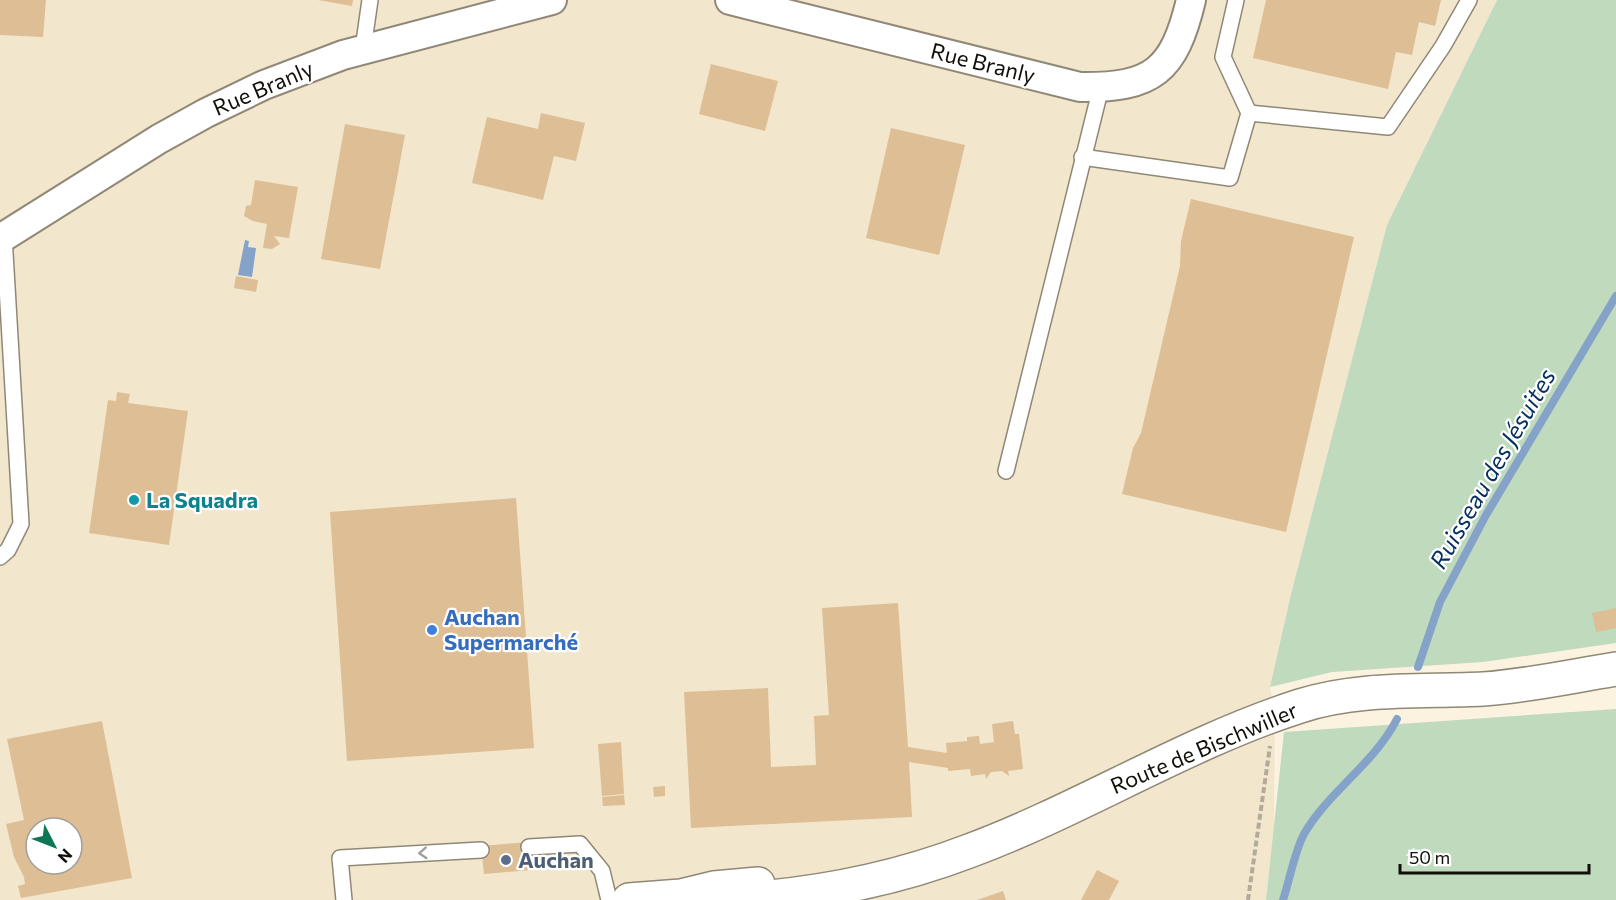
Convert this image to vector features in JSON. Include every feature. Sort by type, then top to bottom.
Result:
[{"type":"street","name":"Rue Branly","points":[[2,237],[206,112],[264,85],[363,49],[552,0]]},
{"type":"street","name":"Rue Branly","points":[[730,0],[1080,87],[1130,83],[1154,75],[1173,55],[1191,0]]},
{"type":"street","name":"Route de Bischwiller","points":[[735,900],[814,890],[913,869],[950,858],[1012,834],[1244,727],[1301,705],[1331,698],[1366,694],[1487,688],[1616,669]]},
{"type":"street","name":"Route de Bischwiller","points":[[629,900],[694,898],[714,888],[876,875],[913,869]]},
{"type":"lane","points":[[363,49],[370,0]]},
{"type":"lane","points":[[1082,157],[1230,178],[1249,113],[1223,57],[1236,0]]},
{"type":"lane","points":[[1249,113],[1388,127],[1443,46],[1469,0]]},
{"type":"lane","points":[[1006,471],[1101,87]]},
{"type":"lane","points":[[0,557],[8,550],[21,524],[2,237]]},
{"type":"lane","points":[[529,847],[580,844],[602,871],[609,900]]},
{"type":"lane","points":[[344,900],[340,858],[481,850]]},
{"type":"path","points":[[1248,900],[1270,744]]},
{"type":"shaded area","points":[[0,0],[1497,0],[1387,225],[1291,594],[1270,687],[1275,715],[1274,828],[1266,900],[0,900]]},
{"type":"green space","points":[[1497,0],[1616,0],[1616,643],[1483,662],[1332,672],[1270,687],[1291,594],[1387,225]]},
{"type":"green space","points":[[1616,709],[1616,900],[1266,900],[1284,732]]},
{"type":"water","points":[[245,240],[249,241],[248,247],[256,248],[252,277],[238,275]]},
{"type":"building","points":[[0,0],[46,0],[43,37],[0,35]]},
{"type":"building","points":[[318,0],[353,0],[352,6]]},
{"type":"building","points":[[1266,0],[1441,0],[1435,26],[1419,22],[1412,55],[1396,52],[1388,89],[1253,58]]},
{"type":"building","points":[[711,64],[778,81],[765,131],[699,114]]},
{"type":"building","points":[[541,113],[585,123],[576,161],[554,156],[543,200],[472,183],[487,117],[538,129]]},
{"type":"building","points":[[345,124],[405,135],[380,269],[321,259]]},
{"type":"building","points":[[891,128],[965,145],[939,255],[866,238]]},
{"type":"building","points":[[255,180],[298,187],[289,238],[274,236],[280,244],[272,249],[263,248],[267,224],[244,216],[246,206],[251,205]]},
{"type":"building","points":[[1191,199],[1354,237],[1286,532],[1122,494],[1133,448],[1141,433],[1180,266],[1181,241]]},
{"type":"building","points":[[236,276],[258,280],[256,292],[234,288]]},
{"type":"building","name":"La Squadra","points":[[117,392],[130,394],[128,403],[188,411],[169,545],[89,533],[108,400],[116,401]]},
{"type":"building","name":"Auchan Supermarché","points":[[516,498],[534,748],[347,761],[330,512]]},
{"type":"building","points":[[898,603],[908,747],[947,753],[946,743],[967,741],[967,737],[979,736],[980,744],[994,742],[992,724],[1013,721],[1015,734],[1019,734],[1023,769],[1008,771],[1009,776],[1002,771],[991,772],[986,779],[985,774],[971,776],[970,769],[948,771],[948,768],[909,762],[912,817],[691,828],[684,692],[768,688],[771,767],[816,765],[814,716],[829,715],[822,608]]},
{"type":"building","points":[[1616,608],[1616,628],[1596,632],[1592,613]]},
{"type":"building","points":[[102,721],[132,878],[21,898],[18,886],[25,884],[24,877],[14,857],[6,824],[24,820],[7,739]]},
{"type":"building","points":[[621,742],[624,794],[602,796],[598,744]]},
{"type":"building","points":[[665,786],[665,796],[654,797],[653,787]]},
{"type":"building","points":[[624,795],[625,805],[603,806],[602,797]]},
{"type":"building","name":"Auchan","points":[[529,842],[531,870],[484,874],[481,846]]},
{"type":"building","points":[[1097,870],[1119,881],[1109,900],[1081,900]]},
{"type":"building","points":[[1003,891],[1006,900],[977,900]]},
{"type":"waterway","name":"Ruisseau des Jésuites","points":[[1418,667],[1440,602],[1486,515],[1616,296]]},
{"type":"waterway","name":"Ruisseau des Jésuites","points":[[1283,900],[1304,834],[1326,804],[1376,750],[1397,719]]},
{"type":"place","name":"La Squadra","points":[[134,500]]},
{"type":"place","name":"Auchan Supermarché","points":[[432,630]]},
{"type":"place","name":"Auchan","points":[[506,860]]}]
